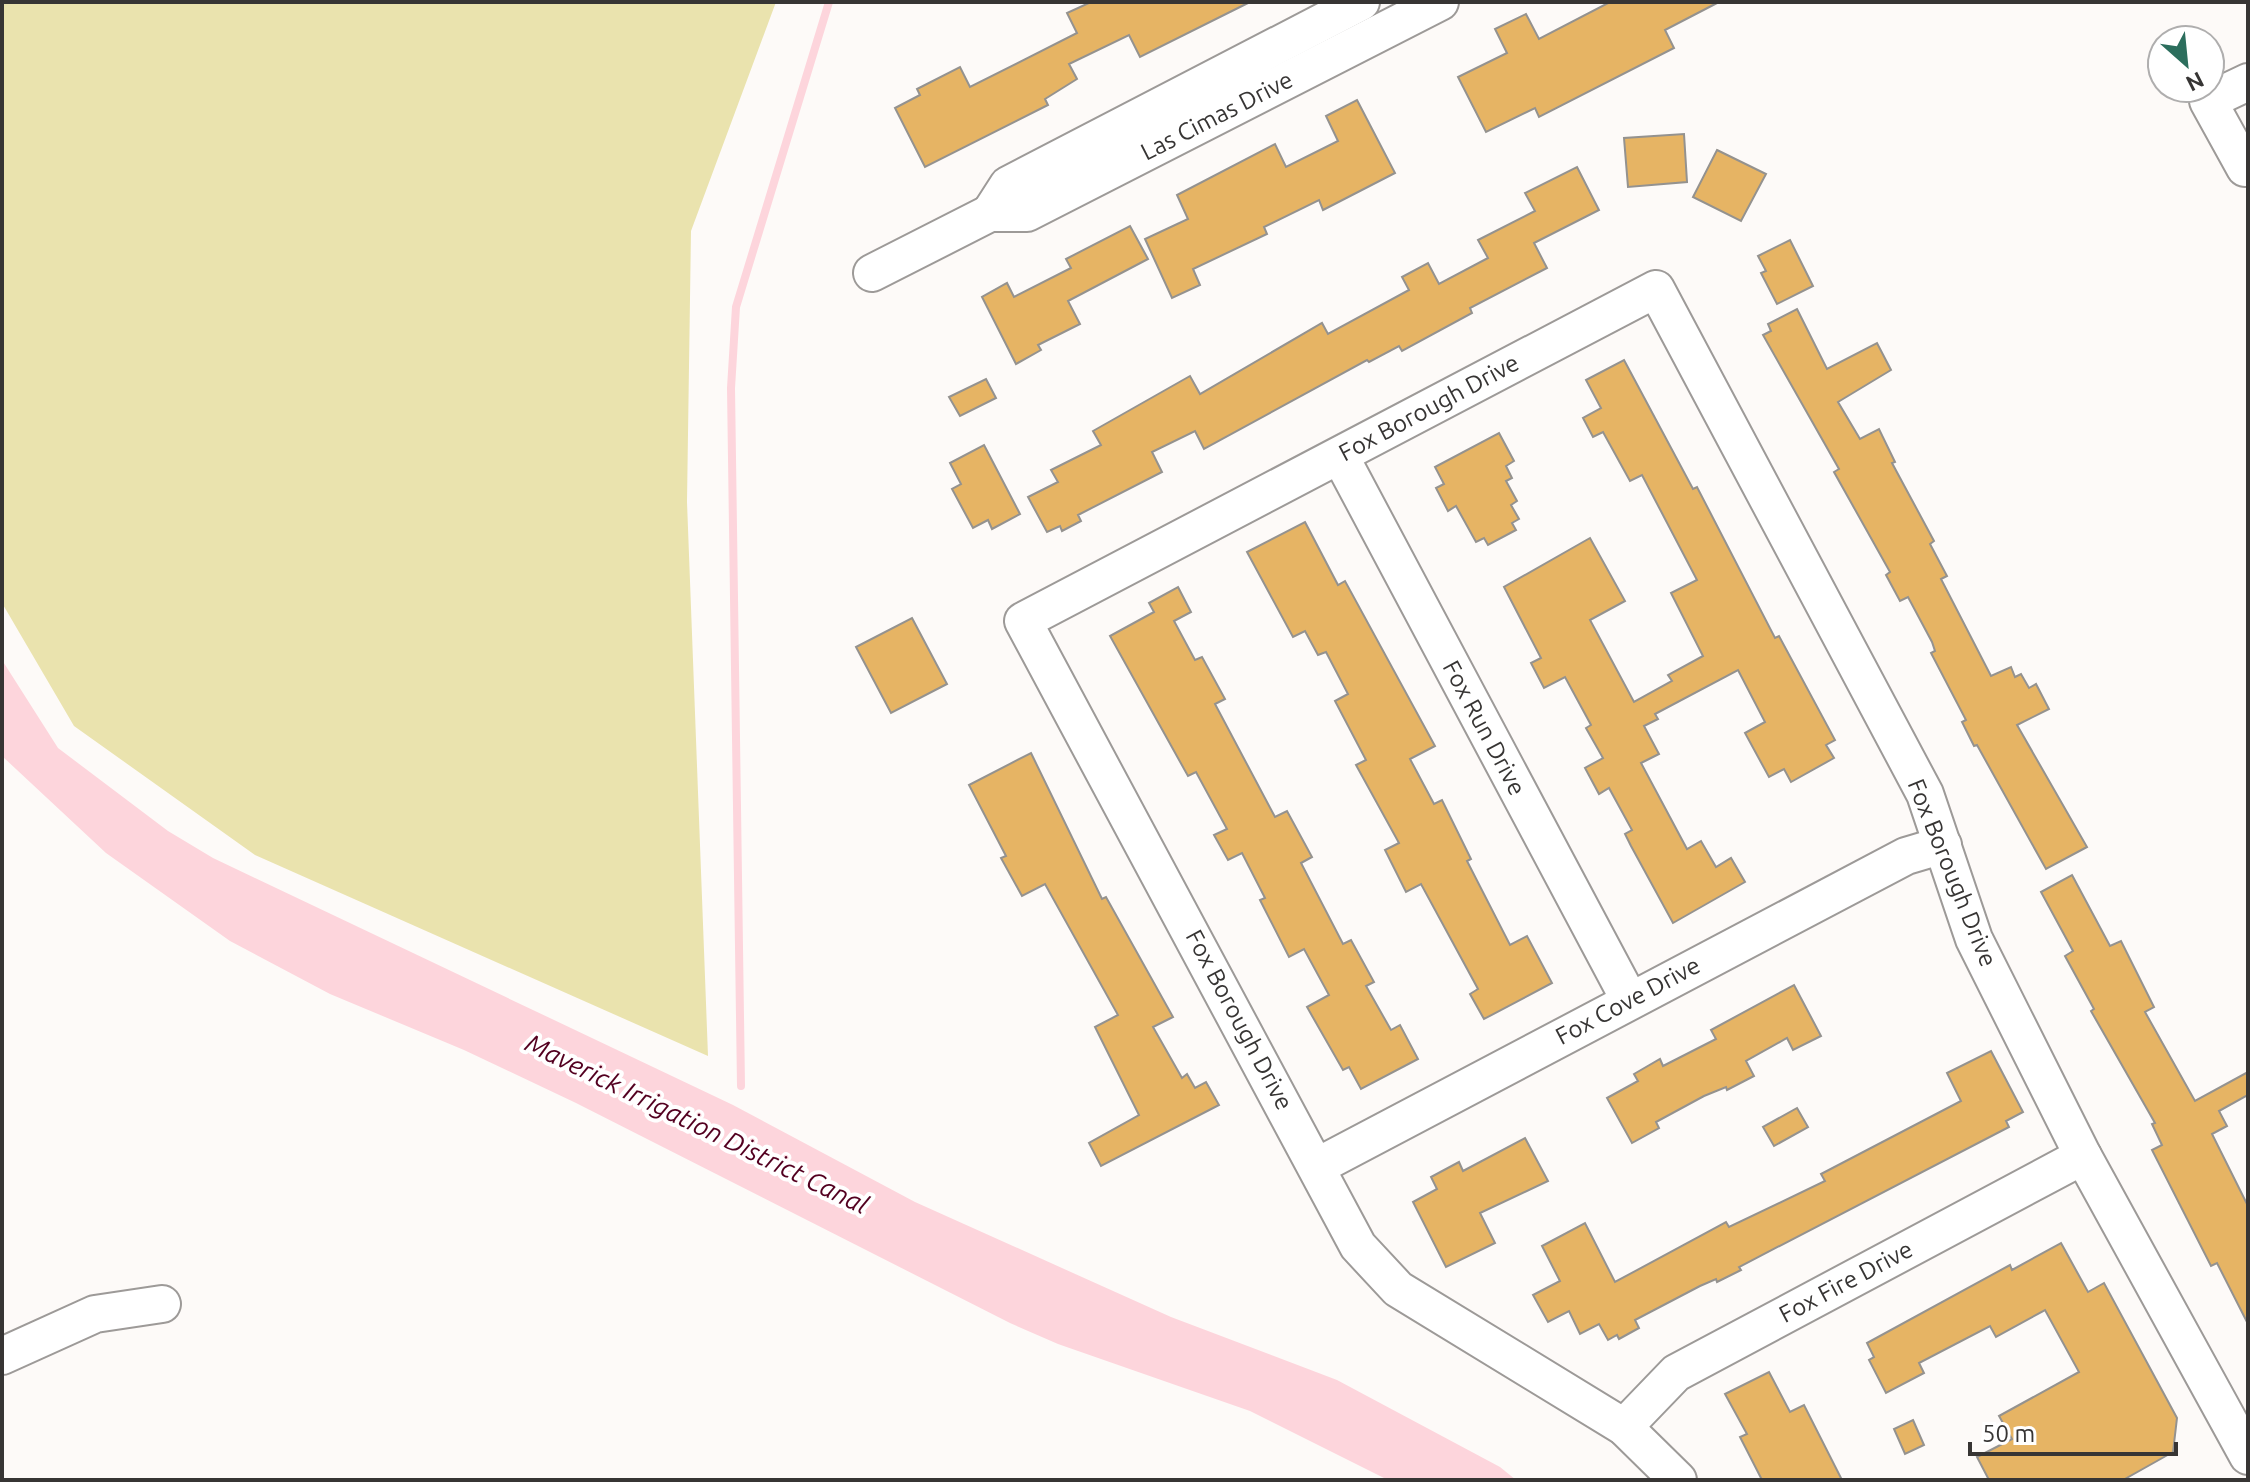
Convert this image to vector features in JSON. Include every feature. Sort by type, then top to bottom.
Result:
[{"type":"street","name":"Las Cimas Drive","points":[[990,213],[1008,185],[1361,2]]},
{"type":"street","name":"Las Cimas Drive","points":[[872,273],[990,213],[1027,213],[1292,78],[1420,6]]},
{"type":"street","points":[[1276,45],[1292,78]]},
{"type":"street","points":[[2245,168],[2208,101],[2248,82]]},
{"type":"street","points":[[1143,114],[1159,146]]},
{"type":"street","name":"Fox Borough Drive","points":[[1678,1480],[1624,1427],[1398,1289],[1358,1246],[1318,1166],[1023,621],[1656,289],[1925,794],[1974,939],[2083,1156],[2248,1456]]},
{"type":"street","name":"Fox Run Drive","points":[[1340,456],[1629,999]]},
{"type":"street","name":"Fox Cove Drive","points":[[1318,1166],[1629,999],[1906,856],[1943,845]]},
{"type":"street","name":"Fox Fire Drive","points":[[1624,1427],[1676,1373],[2083,1156]]},
{"type":"street","points":[[2,1356],[95,1314],[162,1304]]},
{"type":"shaded area","points":[[2,2],[776,2],[691,231],[687,502],[708,1056],[255,855],[74,726],[2,603]]},
{"type":"water","name":"Maverick Irrigation District Canal","points":[[2,660],[58,748],[168,831],[213,858],[733,1105],[915,1202],[1171,1317],[1337,1380],[1500,1467],[1516,1480],[1388,1480],[1250,1411],[1058,1344],[1010,1323],[576,1103],[464,1050],[330,994],[230,941],[106,853],[2,756]]},
{"type":"building","points":[[1091,2],[1250,2],[1140,57],[1129,35],[1069,64],[1077,79],[1045,99],[1048,105],[925,167],[895,108],[920,95],[917,89],[960,67],[970,87],[1077,33],[1067,13]]},
{"type":"building","points":[[1610,2],[1719,2],[1665,30],[1674,48],[1539,117],[1535,108],[1486,132],[1458,77],[1507,53],[1495,29],[1526,14],[1539,39]]},
{"type":"building","points":[[1357,100],[1395,173],[1323,210],[1319,200],[1264,227],[1267,234],[1193,269],[1200,285],[1172,298],[1145,239],[1188,219],[1177,195],[1275,144],[1286,167],[1338,141],[1326,116]]},
{"type":"building","points":[[1684,134],[1687,182],[1628,187],[1624,138]]},
{"type":"building","points":[[1717,150],[1766,174],[1741,221],[1693,197]]},
{"type":"building","points":[[1577,167],[1599,210],[1534,243],[1547,268],[1470,308],[1472,313],[1402,351],[1399,346],[1369,362],[1367,360],[1204,449],[1195,431],[1152,452],[1162,472],[1078,515],[1081,521],[1062,531],[1060,526],[1047,532],[1028,497],[1058,482],[1051,470],[1101,445],[1093,431],[1190,376],[1200,394],[1322,323],[1328,334],[1409,290],[1402,277],[1428,263],[1439,284],[1488,258],[1478,240],[1535,211],[1525,193]]},
{"type":"building","points":[[1130,226],[1148,259],[1068,301],[1080,324],[1038,345],[1041,350],[1016,364],[982,297],[1007,283],[1014,297],[1071,268],[1066,259]]},
{"type":"building","points":[[1790,240],[1813,286],[1777,304],[1761,273],[1766,271],[1758,256]]},
{"type":"building","points":[[1797,309],[1827,369],[1877,343],[1891,370],[1838,402],[1860,439],[1879,429],[1895,462],[1892,463],[1934,541],[1930,544],[1947,576],[1941,579],[1991,676],[2011,667],[2015,677],[2021,674],[2029,688],[2036,684],[2049,709],[2017,725],[2087,847],[2046,869],[1977,745],[1974,746],[1962,722],[1966,720],[1931,653],[1935,651],[1932,642],[1908,597],[1900,601],[1886,575],[1890,572],[1834,472],[1839,469],[1763,335],[1771,331],[1768,324]]},
{"type":"building","points":[[1624,360],[1693,489],[1697,487],[1775,638],[1779,636],[1835,740],[1826,745],[1834,758],[1791,782],[1784,769],[1769,777],[1745,733],[1765,722],[1738,670],[1655,714],[1658,719],[1644,726],[1659,754],[1641,763],[1687,849],[1701,841],[1716,867],[1731,858],[1745,882],[1673,923],[1625,834],[1632,830],[1609,788],[1599,794],[1585,768],[1603,758],[1586,728],[1591,725],[1565,677],[1544,688],[1531,663],[1541,658],[1504,587],[1590,538],[1625,601],[1590,620],[1634,702],[1672,681],[1668,675],[1703,656],[1671,593],[1697,580],[1642,475],[1630,481],[1603,432],[1593,437],[1583,418],[1601,408],[1586,380]]},
{"type":"building","points":[[986,379],[996,398],[960,416],[949,397]]},
{"type":"building","points":[[1499,433],[1514,461],[1506,466],[1512,478],[1506,481],[1517,501],[1511,505],[1519,519],[1512,523],[1516,530],[1488,545],[1484,538],[1476,542],[1456,506],[1448,511],[1436,488],[1444,484],[1435,467]]},
{"type":"building","points":[[984,445],[1020,514],[992,529],[988,520],[973,528],[952,489],[961,484],[950,463]]},
{"type":"building","points":[[1305,522],[1338,585],[1345,581],[1435,746],[1410,759],[1434,804],[1442,800],[1471,859],[1467,861],[1510,945],[1527,936],[1552,983],[1484,1019],[1470,994],[1478,989],[1421,884],[1406,892],[1385,850],[1399,843],[1356,765],[1366,760],[1335,701],[1348,694],[1326,652],[1318,655],[1305,631],[1293,637],[1247,552]]},
{"type":"building","points":[[1178,587],[1191,612],[1174,621],[1195,660],[1202,657],[1225,699],[1215,704],[1275,817],[1287,811],[1312,857],[1301,863],[1343,944],[1351,940],[1374,982],[1366,986],[1391,1030],[1400,1025],[1418,1059],[1361,1089],[1349,1067],[1343,1070],[1307,1007],[1329,995],[1304,949],[1289,957],[1260,900],[1265,898],[1242,853],[1228,860],[1214,835],[1227,829],[1196,772],[1188,776],[1110,636],[1154,612],[1149,603]]},
{"type":"building","points":[[912,618],[947,684],[891,713],[856,647]]},
{"type":"building","points":[[1031,753],[1102,899],[1106,897],[1173,1017],[1153,1027],[1182,1078],[1187,1074],[1195,1088],[1206,1082],[1219,1105],[1101,1166],[1089,1143],[1139,1115],[1095,1027],[1118,1015],[1045,884],[1022,896],[1001,858],[1006,856],[969,785]]},
{"type":"building","points":[[2072,875],[2110,946],[2121,941],[2154,1007],[2145,1012],[2195,1101],[2248,1072],[2248,1095],[2219,1111],[2227,1126],[2212,1134],[2248,1206],[2248,1324],[2217,1263],[2211,1266],[2152,1150],[2162,1145],[2152,1124],[2155,1123],[2091,1011],[2094,1009],[2065,956],[2073,951],[2041,892]]},
{"type":"building","points":[[1794,985],[1821,1036],[1793,1050],[1787,1038],[1746,1061],[1754,1076],[1727,1090],[1726,1087],[1704,1096],[1656,1122],[1659,1128],[1632,1143],[1607,1098],[1638,1081],[1634,1074],[1660,1059],[1663,1066],[1716,1039],[1711,1030]]},
{"type":"building","points":[[1991,1051],[2023,1112],[2006,1121],[2009,1127],[1739,1267],[1741,1270],[1717,1282],[1716,1279],[1700,1286],[1635,1320],[1639,1328],[1619,1339],[1617,1335],[1608,1340],[1599,1324],[1580,1334],[1569,1311],[1548,1322],[1533,1295],[1560,1281],[1542,1246],[1585,1223],[1615,1282],[1726,1222],[1729,1227],[1825,1181],[1821,1174],[1961,1101],[1947,1073]]},
{"type":"building","points":[[1797,1108],[1808,1127],[1774,1146],[1763,1127]]},
{"type":"building","points":[[1525,1138],[1548,1181],[1480,1213],[1495,1243],[1446,1267],[1413,1202],[1437,1189],[1431,1177],[1459,1162],[1463,1171]]},
{"type":"building","points":[[2061,1243],[2088,1292],[2104,1283],[2177,1418],[2173,1452],[2123,1480],[1989,1480],[1977,1457],[2012,1439],[1999,1416],[2079,1372],[2045,1310],[1996,1337],[1990,1326],[1919,1363],[1924,1373],[1886,1393],[1869,1360],[1874,1357],[1867,1343],[2010,1265],[2012,1270]]},
{"type":"building","points":[[1769,1372],[1790,1412],[1804,1405],[1842,1480],[1762,1480],[1740,1437],[1747,1434],[1725,1394]]},
{"type":"building","points":[[1913,1420],[1924,1445],[1905,1454],[1894,1429]]},
{"type":"waterway","points":[[741,1086],[731,388],[736,307],[829,2]]}]
